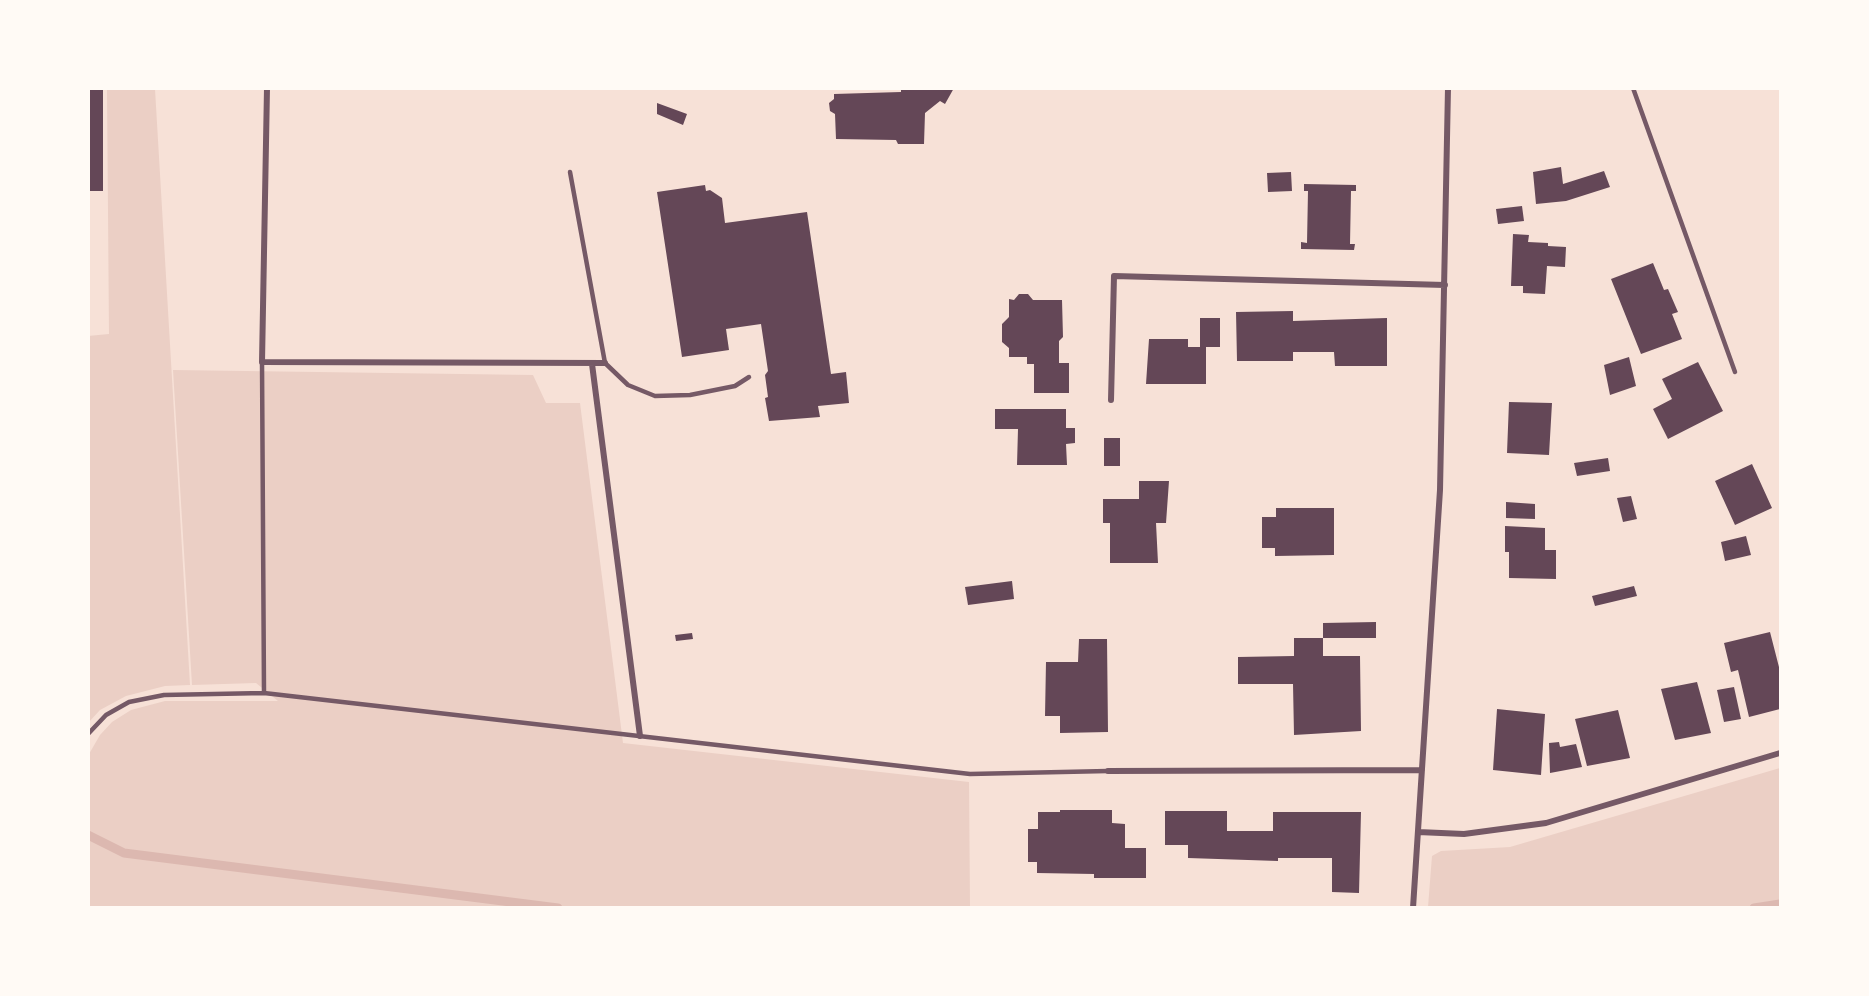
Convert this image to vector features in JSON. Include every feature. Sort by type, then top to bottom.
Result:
[{"type":"street","points":[[267,88],[262,362],[605,363]]},
{"type":"street","points":[[1413,908],[1440,490],[1448,88]]},
{"type":"street","points":[[1111,400],[1114,276],[1445,285]]},
{"type":"street","points":[[592,364],[640,736]]},
{"type":"street","points":[[1418,832],[1464,834],[1546,823],[1780,753]]},
{"type":"street","points":[[1108,771],[1422,770]]},
{"type":"lane","points":[[1633,88],[1735,372]]},
{"type":"lane","points":[[570,172],[605,363],[628,385],[655,396],[690,394],[735,386],[748,377]]},
{"type":"lane","points":[[262,362],[264,693]]},
{"type":"lane","points":[[88,734],[105,715],[129,702],[164,695],[264,693],[970,774],[1108,771]]},
{"type":"shaded area","points":[[107,89],[155,89],[190,685],[165,686],[126,696],[100,710],[89,722],[88,336],[109,334]]},
{"type":"shaded area","points":[[173,370],[533,375],[546,403],[580,403],[623,743],[969,782],[970,907],[89,908],[89,754],[100,735],[112,722],[131,710],[165,701],[278,701],[256,683],[192,685]]},
{"type":"shaded area","points":[[1780,768],[1780,907],[1428,907],[1432,856],[1441,851],[1510,847]]},
{"type":"building","points":[[88,88],[103,88],[103,191],[88,191]]},
{"type":"building","points":[[954,88],[945,104],[940,101],[925,113],[924,144],[898,144],[896,140],[836,139],[835,114],[830,111],[829,103],[834,99],[834,94],[901,92],[901,90]]},
{"type":"building","points":[[657,103],[687,114],[683,125],[657,114]]},
{"type":"building","points":[[1561,167],[1563,184],[1604,171],[1610,187],[1566,201],[1536,204],[1533,172]]},
{"type":"building","points":[[1291,172],[1292,191],[1268,192],[1267,173]]},
{"type":"building","points":[[1304,184],[1356,185],[1356,191],[1351,191],[1350,244],[1355,244],[1354,250],[1301,249],[1301,242],[1307,243],[1308,191],[1304,191]]},
{"type":"building","points":[[705,185],[706,191],[710,190],[722,198],[725,223],[807,212],[831,374],[846,372],[849,403],[818,406],[820,417],[769,421],[765,398],[768,397],[765,375],[768,371],[761,324],[726,329],[729,350],[682,357],[657,192]]},
{"type":"building","points":[[1522,206],[1524,221],[1498,224],[1496,209]]},
{"type":"building","points":[[1513,234],[1529,235],[1528,242],[1566,247],[1565,267],[1547,266],[1545,294],[1523,293],[1523,286],[1511,286]]},
{"type":"building","points":[[1653,263],[1664,290],[1668,289],[1678,312],[1672,314],[1682,339],[1641,354],[1611,279]]},
{"type":"building","points":[[1019,294],[1028,294],[1033,300],[1062,300],[1063,337],[1059,341],[1059,363],[1069,363],[1069,393],[1034,393],[1034,364],[1027,364],[1027,357],[1009,357],[1009,348],[1002,342],[1002,324],[1009,317],[1009,299],[1014,300]]},
{"type":"building","points":[[1293,311],[1293,321],[1387,318],[1387,366],[1335,366],[1334,352],[1293,352],[1293,361],[1237,361],[1236,312]]},
{"type":"building","points":[[1200,318],[1220,318],[1220,347],[1206,347],[1206,384],[1146,384],[1149,339],[1188,339],[1188,347],[1200,347]]},
{"type":"building","points":[[1629,357],[1636,386],[1610,395],[1604,365]]},
{"type":"building","points":[[1698,362],[1723,411],[1668,439],[1653,409],[1672,399],[1662,379]]},
{"type":"building","points":[[1509,402],[1552,403],[1549,455],[1507,453]]},
{"type":"building","points":[[995,409],[1066,409],[1066,428],[1075,428],[1075,443],[1066,444],[1067,465],[1017,465],[1018,429],[995,429]]},
{"type":"building","points":[[1104,438],[1120,438],[1120,466],[1104,466]]},
{"type":"building","points":[[1608,458],[1610,471],[1577,476],[1574,463]]},
{"type":"building","points":[[1752,464],[1772,508],[1735,525],[1715,481]]},
{"type":"building","points":[[1139,481],[1169,481],[1166,523],[1156,523],[1158,563],[1110,563],[1110,523],[1103,523],[1103,499],[1139,499]]},
{"type":"building","points":[[1631,496],[1637,519],[1623,522],[1617,498]]},
{"type":"building","points":[[1506,502],[1535,504],[1535,519],[1506,518]]},
{"type":"building","points":[[1276,508],[1334,508],[1334,555],[1275,556],[1275,548],[1262,548],[1262,517],[1276,517]]},
{"type":"building","points":[[1505,526],[1545,528],[1545,550],[1556,550],[1556,579],[1509,578],[1509,552],[1505,552]]},
{"type":"building","points":[[1746,536],[1751,555],[1725,561],[1721,542]]},
{"type":"building","points":[[1012,581],[1014,599],[968,605],[965,587]]},
{"type":"building","points":[[1634,586],[1637,596],[1595,606],[1592,596]]},
{"type":"building","points":[[1376,622],[1376,638],[1323,638],[1323,623]]},
{"type":"building","points":[[1770,632],[1780,671],[1780,709],[1749,717],[1738,670],[1731,672],[1724,643]]},
{"type":"building","points":[[692,633],[693,639],[676,641],[675,635]]},
{"type":"building","points":[[1294,638],[1323,638],[1323,656],[1360,656],[1361,731],[1294,735],[1293,684],[1238,684],[1238,657],[1294,656]]},
{"type":"building","points":[[1079,639],[1107,639],[1108,732],[1060,733],[1060,716],[1045,716],[1046,662],[1078,662]]},
{"type":"building","points":[[1697,682],[1711,733],[1675,740],[1661,689]]},
{"type":"building","points":[[1734,687],[1741,719],[1724,722],[1717,690]]},
{"type":"building","points":[[1497,709],[1545,714],[1541,775],[1493,770]]},
{"type":"building","points":[[1618,710],[1630,758],[1587,766],[1575,719]]},
{"type":"building","points":[[1559,742],[1560,747],[1576,744],[1582,767],[1550,773],[1549,743]]},
{"type":"building","points":[[1060,810],[1112,810],[1112,823],[1125,824],[1125,848],[1146,848],[1146,878],[1094,878],[1094,874],[1037,873],[1037,862],[1028,862],[1028,829],[1038,829],[1038,812],[1060,812]]},
{"type":"building","points":[[1165,811],[1227,811],[1227,831],[1273,831],[1273,812],[1361,812],[1359,893],[1332,892],[1332,858],[1278,858],[1278,861],[1188,858],[1188,845],[1165,845]]},
{"type":"waterway","points":[[88,835],[124,853],[558,908]]},
{"type":"waterway","points":[[1754,908],[1780,904]]}]
